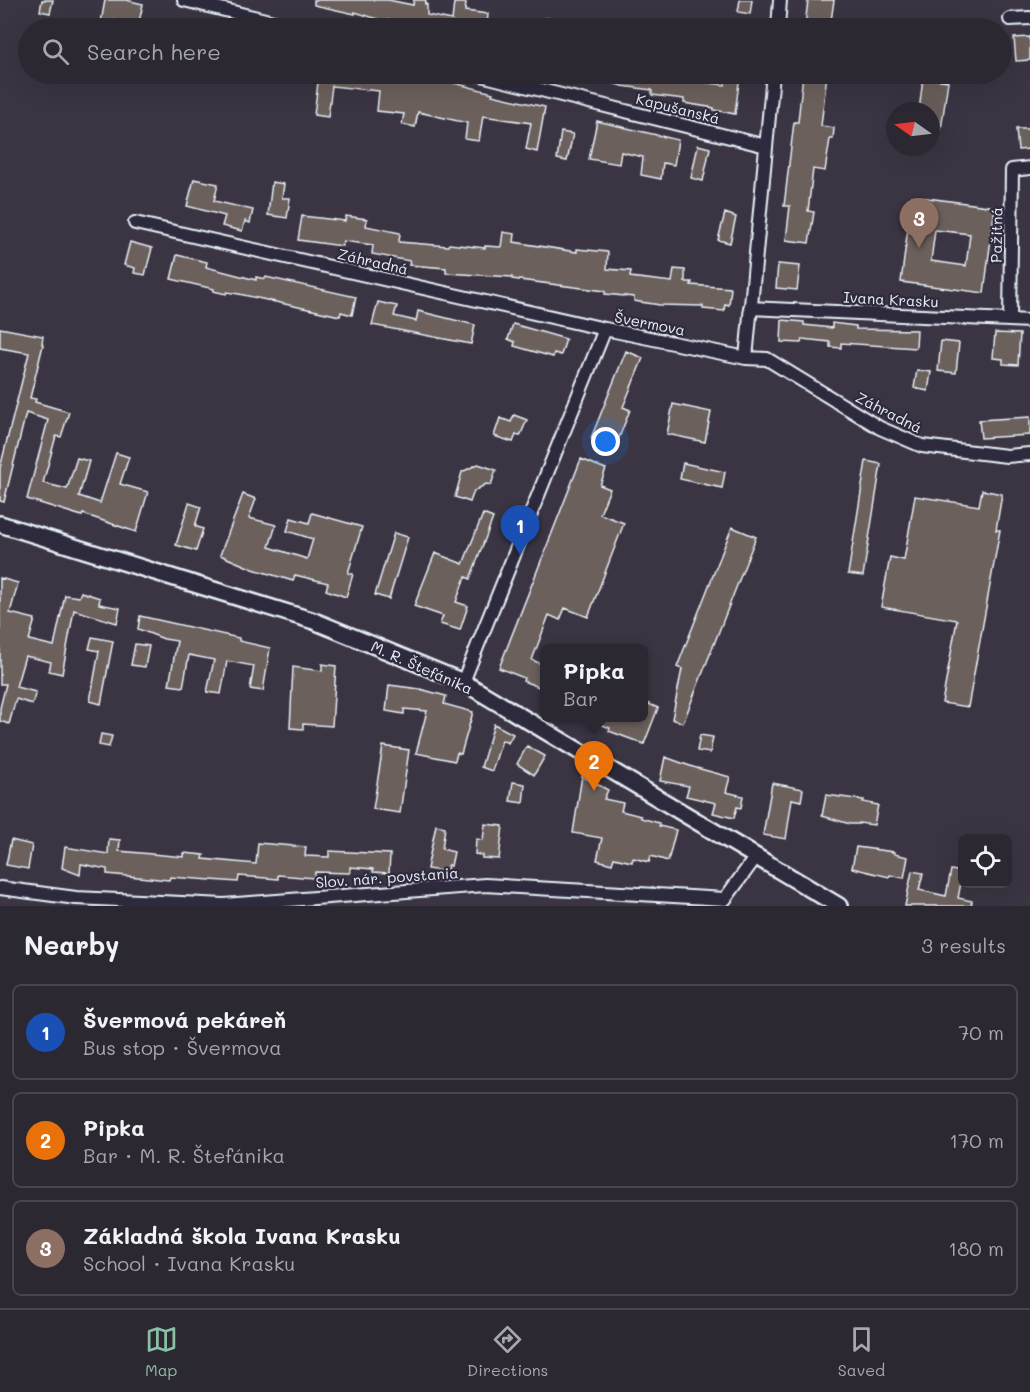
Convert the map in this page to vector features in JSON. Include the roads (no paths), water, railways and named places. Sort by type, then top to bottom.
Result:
[{"type":"street","points":[[184,0],[257,18]]},
{"type":"street","points":[[779,18],[780,0]]},
{"type":"street","points":[[1012,19],[1030,18]]},
{"type":"street","name":"Kapušanská","points":[[517,84],[766,146]]},
{"type":"street","points":[[746,358],[772,84]]},
{"type":"street","name":"Pažitná","points":[[1010,320],[1012,170],[1030,168]]},
{"type":"street","name":"Záhradná","points":[[135,223],[605,329]]},
{"type":"street","name":"Ivana Krasku","points":[[750,308],[1030,321]]},
{"type":"street","name":"Švermova","points":[[463,682],[605,329],[746,358]]},
{"type":"street","name":"Záhradná","points":[[746,358],[767,359],[880,428],[922,446],[1007,456],[1030,454]]},
{"type":"street","name":"M. R. Štefánika","points":[[0,524],[314,621],[463,682],[839,906]]},
{"type":"street","name":"Slov. nár. povstania","points":[[0,888],[76,898],[224,905],[343,901],[485,885],[725,902],[755,858]]},
{"type":"place","name":"Základná škola Ivana Krasku","points":[[919,248]]},
{"type":"place","name":"Švermová pekáreň","points":[[520,555]]},
{"type":"place","name":"Pipka","points":[[594,791]]}]
